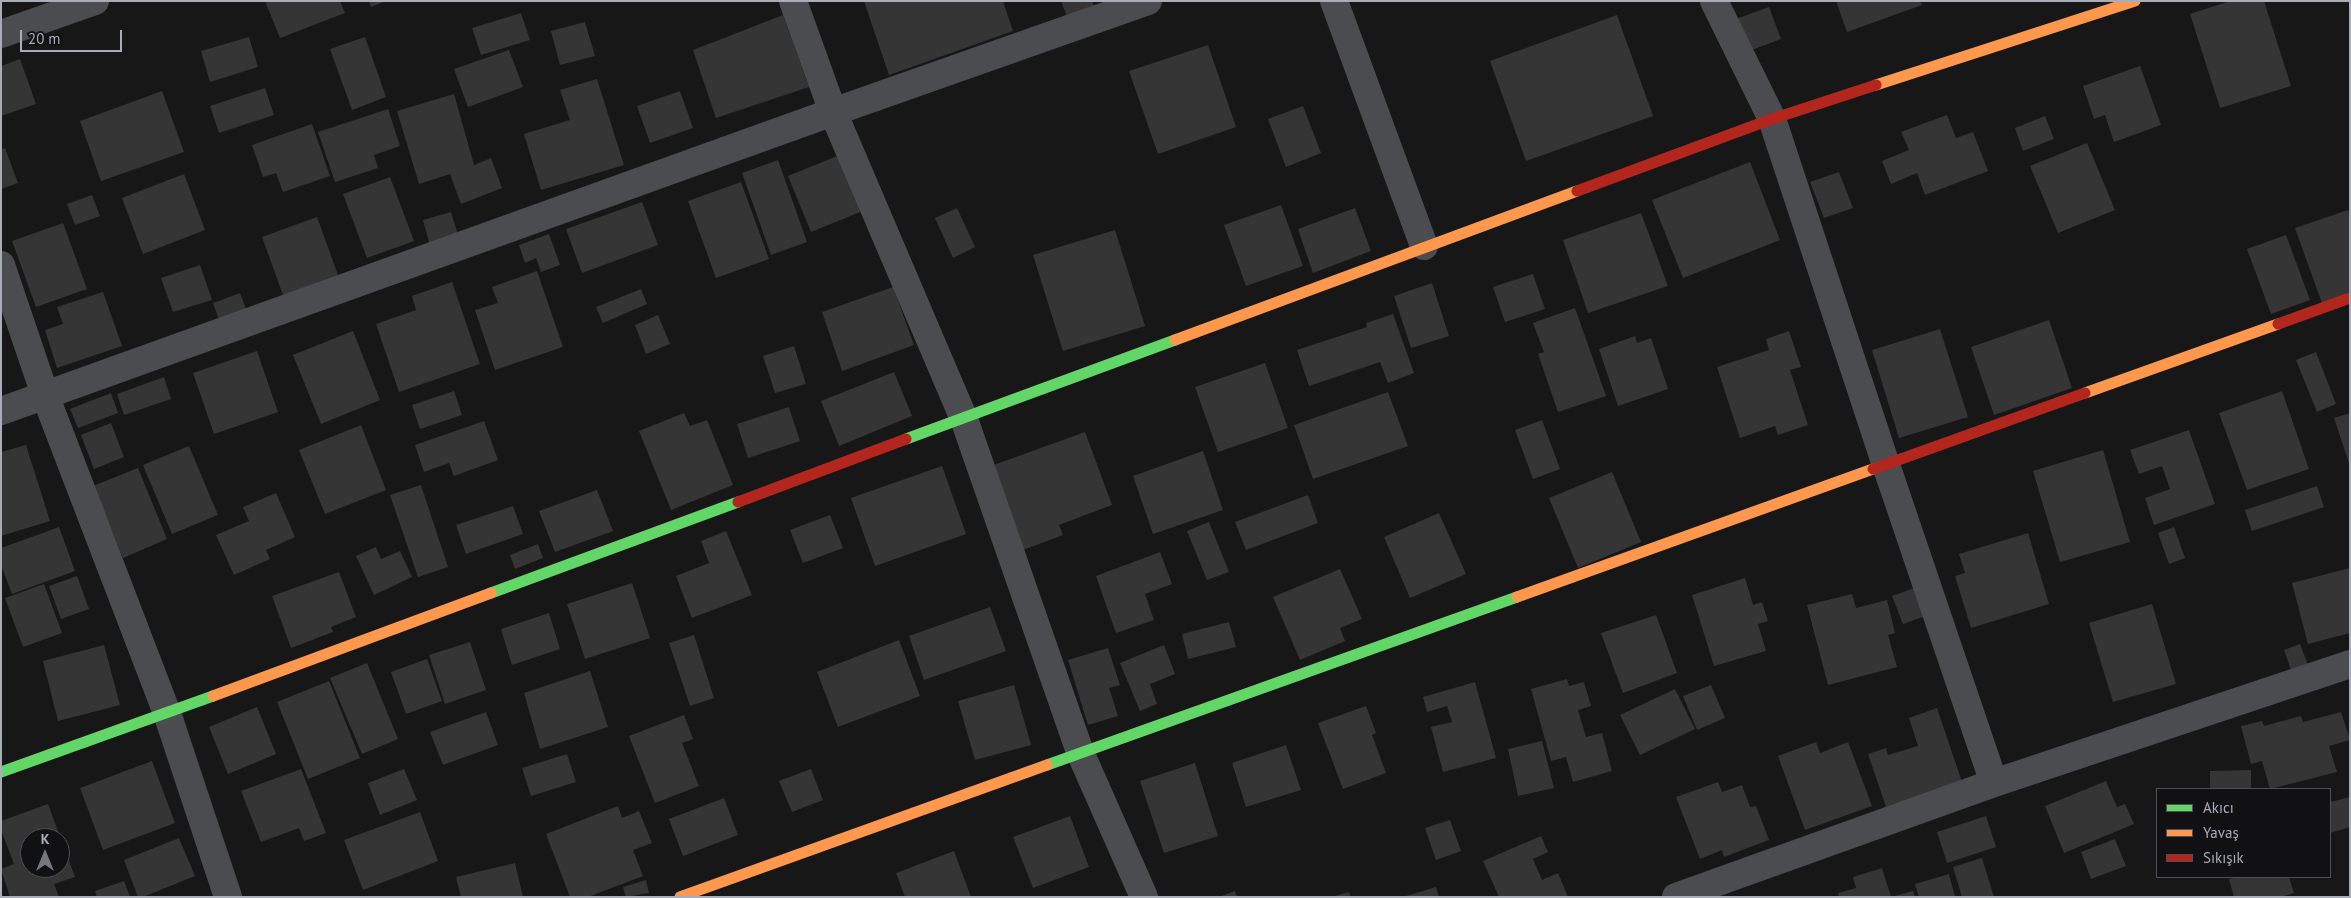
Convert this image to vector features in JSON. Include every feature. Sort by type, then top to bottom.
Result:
[{"type":"street","points":[[1,34],[96,1]]},
{"type":"street","points":[[793,1],[833,112],[964,419],[1080,752],[1144,897]]},
{"type":"street","points":[[1,411],[833,112],[1148,1]]},
{"type":"street","points":[[1334,1],[1424,246]]},
{"type":"street","points":[[1714,1],[1772,119],[1886,465],[1994,783]]},
{"type":"street","points":[[1,772],[167,713],[964,419],[1424,246],[1772,119],[2135,1]]},
{"type":"street","points":[[1,265],[45,395],[167,713],[228,897]]},
{"type":"street","points":[[680,897],[2350,298]]},
{"type":"street","points":[[1676,897],[1994,783],[2350,664]]},
{"type":"building","points":[[265,1],[340,1],[345,13],[280,38]]},
{"type":"building","points":[[369,1],[386,1],[371,7]]},
{"type":"building","points":[[864,1],[1003,1],[1013,31],[889,75]]},
{"type":"building","points":[[1061,1],[1092,1],[1097,13],[1070,24]]},
{"type":"building","points":[[1836,1],[1920,1],[1922,5],[1847,32]]},
{"type":"building","points":[[2230,1],[2264,1],[2291,86],[2220,108],[2190,14]]},
{"type":"building","points":[[1769,7],[1781,39],[1749,51],[1736,19]]},
{"type":"building","points":[[521,13],[530,40],[481,55],[472,28]]},
{"type":"building","points":[[783,15],[809,87],[716,118],[693,50]]},
{"type":"building","points":[[1617,15],[1653,116],[1526,161],[1490,61]]},
{"type":"building","points":[[585,22],[595,56],[560,65],[551,31]]},
{"type":"building","points":[[249,37],[258,67],[210,82],[201,51]]},
{"type":"building","points":[[365,37],[386,97],[352,110],[330,49]]},
{"type":"building","points":[[1208,45],[1236,127],[1158,154],[1129,71]]},
{"type":"building","points":[[509,50],[523,87],[468,107],[454,69]]},
{"type":"building","points":[[20,59],[36,104],[1,116],[1,66]]},
{"type":"building","points":[[2140,66],[2161,125],[2114,142],[2105,115],[2094,119],[2083,86]]},
{"type":"building","points":[[597,79],[624,165],[541,190],[524,134],[570,120],[560,90]]},
{"type":"building","points":[[265,88],[274,115],[219,133],[210,106]]},
{"type":"building","points":[[162,91],[184,152],[101,181],[80,121]]},
{"type":"building","points":[[680,91],[693,128],[650,143],[637,106]]},
{"type":"building","points":[[454,94],[474,165],[491,158],[502,188],[461,204],[450,174],[419,184],[397,111]]},
{"type":"building","points":[[1303,106],[1321,153],[1286,167],[1268,119]]},
{"type":"building","points":[[388,109],[400,146],[374,155],[378,168],[335,182],[318,132]]},
{"type":"building","points":[[1947,115],[1956,138],[1973,132],[1988,171],[1925,195],[1917,173],[1891,184],[1882,161],[1909,150],[1901,132]]},
{"type":"building","points":[[2045,116],[2054,139],[2023,151],[2015,128]]},
{"type":"building","points":[[312,124],[330,176],[283,192],[276,173],[263,177],[252,145]]},
{"type":"building","points":[[2087,143],[2115,210],[2058,233],[2030,166]]},
{"type":"building","points":[[5,148],[18,183],[1,189],[1,150]]},
{"type":"building","points":[[847,152],[870,208],[811,232],[788,176]]},
{"type":"building","points":[[778,160],[807,242],[771,255],[742,173]]},
{"type":"building","points":[[1750,162],[1780,240],[1683,278],[1652,200]]},
{"type":"building","points":[[1839,172],[1853,208],[1824,218],[1810,182]]},
{"type":"building","points":[[184,174],[205,230],[143,254],[122,198]]},
{"type":"building","points":[[390,177],[414,241],[367,258],[343,194]]},
{"type":"building","points":[[741,182],[769,259],[716,278],[688,201]]},
{"type":"building","points":[[92,195],[100,216],[75,225],[67,204]]},
{"type":"building","points":[[642,202],[658,245],[582,273],[566,229]]},
{"type":"building","points":[[1281,205],[1303,266],[1246,286],[1224,225]]},
{"type":"building","points":[[957,208],[975,247],[953,258],[935,218]]},
{"type":"building","points":[[1355,208],[1371,251],[1313,273],[1298,229]]},
{"type":"building","points":[[2348,210],[2350,216],[2350,296],[2323,306],[2295,228]]},
{"type":"building","points":[[451,212],[459,238],[430,246],[423,220]]},
{"type":"building","points":[[1641,213],[1668,286],[1588,313],[1563,240]]},
{"type":"building","points":[[317,217],[342,286],[287,306],[262,237]]},
{"type":"building","points":[[63,223],[87,289],[36,307],[12,241]]},
{"type":"building","points":[[1115,230],[1145,326],[1063,351],[1033,255]]},
{"type":"building","points":[[549,234],[560,265],[541,272],[536,258],[525,263],[519,245]]},
{"type":"building","points":[[2286,235],[2310,300],[2271,314],[2247,249]]},
{"type":"building","points":[[200,265],[212,300],[173,312],[161,278]]},
{"type":"building","points":[[537,271],[563,347],[495,370],[475,310],[498,303],[492,287]]},
{"type":"building","points":[[1533,274],[1545,309],[1505,322],[1493,287]]},
{"type":"building","points":[[452,282],[480,364],[399,392],[376,324],[416,310],[412,296]]},
{"type":"building","points":[[1432,283],[1449,336],[1411,348],[1394,296]]},
{"type":"building","points":[[893,287],[914,345],[842,371],[822,312]]},
{"type":"building","points":[[641,289],[647,304],[603,323],[596,307]]},
{"type":"building","points":[[103,292],[122,346],[57,368],[45,330],[63,324],[57,307]]},
{"type":"building","points":[[240,293],[246,309],[219,320],[213,303]]},
{"type":"building","points":[[1575,308],[1606,396],[1558,412],[1538,354],[1544,352],[1533,323]]},
{"type":"building","points":[[1393,314],[1414,373],[1388,383],[1380,362],[1309,386],[1297,350],[1367,327],[1366,323]]},
{"type":"building","points":[[658,315],[670,344],[646,354],[635,325]]},
{"type":"building","points":[[2049,320],[2072,388],[1994,415],[1971,347]]},
{"type":"building","points":[[1940,329],[1968,417],[1899,438],[1872,350]]},
{"type":"building","points":[[353,331],[380,400],[321,424],[293,355]]},
{"type":"building","points":[[1789,331],[1801,367],[1790,370],[1808,425],[1778,435],[1775,426],[1740,438],[1717,367],[1769,350],[1766,339]]},
{"type":"building","points":[[1635,336],[1637,343],[1651,338],[1668,389],[1618,406],[1599,349]]},
{"type":"building","points":[[794,346],[806,384],[775,393],[763,356]]},
{"type":"building","points":[[257,351],[278,412],[214,434],[193,373]]},
{"type":"building","points":[[2316,352],[2336,404],[2317,412],[2296,360]]},
{"type":"building","points":[[1265,363],[1288,428],[1218,452],[1195,387]]},
{"type":"building","points":[[894,372],[912,416],[839,446],[821,401]]},
{"type":"building","points":[[164,377],[171,399],[124,415],[117,394]]},
{"type":"building","points":[[454,391],[462,415],[420,429],[412,405]]},
{"type":"building","points":[[2282,391],[2309,469],[2247,490],[2219,413]]},
{"type":"building","points":[[1388,392],[1408,446],[1313,479],[1294,425]]},
{"type":"building","points":[[111,393],[118,413],[78,428],[70,409]]},
{"type":"building","points":[[789,407],[800,441],[748,458],[737,424]]},
{"type":"building","points":[[684,413],[690,426],[707,420],[733,485],[671,510],[639,431]]},
{"type":"building","points":[[2350,413],[2350,463],[2349,463],[2334,418]]},
{"type":"building","points":[[1542,420],[1560,469],[1533,479],[1515,430]]},
{"type":"building","points":[[484,421],[498,460],[454,476],[449,463],[424,472],[415,445]]},
{"type":"building","points":[[111,423],[124,457],[94,469],[81,435]]},
{"type":"building","points":[[361,425],[386,490],[325,514],[299,450]]},
{"type":"building","points":[[2189,430],[2215,504],[2154,525],[2145,498],[2170,489],[2162,466],[2139,474],[2130,450]]},
{"type":"building","points":[[1085,432],[1112,505],[1059,525],[1063,535],[1023,550],[991,466]]},
{"type":"building","points":[[26,445],[50,521],[1,536],[1,452]]},
{"type":"building","points":[[189,446],[218,515],[172,534],[143,465]]},
{"type":"building","points":[[2103,450],[2130,542],[2060,562],[2033,471]]},
{"type":"building","points":[[1203,451],[1223,510],[1153,534],[1133,476]]},
{"type":"building","points":[[942,466],[966,534],[875,566],[851,498]]},
{"type":"building","points":[[138,468],[167,539],[123,558],[93,486]]},
{"type":"building","points":[[1612,472],[1641,542],[1578,568],[1549,498]]},
{"type":"building","points":[[421,485],[448,567],[418,577],[390,495]]},
{"type":"building","points":[[2317,486],[2324,507],[2252,531],[2245,510]]},
{"type":"building","points":[[597,490],[613,531],[555,552],[539,511]]},
{"type":"building","points":[[276,493],[295,537],[266,550],[270,559],[234,575],[216,535],[249,521],[243,507]]},
{"type":"building","points":[[1308,495],[1318,523],[1246,550],[1235,522]]},
{"type":"building","points":[[513,506],[523,534],[466,554],[456,525]]},
{"type":"building","points":[[1439,513],[1466,574],[1410,598],[1384,537]]},
{"type":"building","points":[[830,515],[843,548],[803,563],[790,530]]},
{"type":"building","points":[[1209,522],[1229,572],[1207,580],[1187,531]]},
{"type":"building","points":[[59,527],[75,571],[12,594],[1,565],[1,548]]},
{"type":"building","points":[[2174,527],[2185,558],[2169,564],[2158,533]]},
{"type":"building","points":[[726,531],[752,595],[692,618],[676,576],[709,563],[701,541]]},
{"type":"building","points":[[2028,533],[2049,604],[1971,628],[1955,576],[1965,573],[1959,554]]},
{"type":"building","points":[[538,544],[543,558],[515,569],[510,555]]},
{"type":"building","points":[[376,547],[381,559],[400,551],[412,577],[374,595],[356,556]]},
{"type":"building","points":[[1160,552],[1172,584],[1145,594],[1154,620],[1116,633],[1096,576]]},
{"type":"building","points":[[2350,568],[2350,633],[2308,644],[2292,583]]},
{"type":"building","points":[[1340,569],[1362,619],[1340,628],[1345,641],[1300,660],[1273,597]]},
{"type":"building","points":[[339,572],[356,617],[331,627],[333,632],[291,648],[272,596]]},
{"type":"building","points":[[77,576],[89,609],[61,619],[49,586]]},
{"type":"building","points":[[1745,578],[1753,605],[1762,602],[1768,621],[1758,624],[1766,651],[1714,666],[1692,595]]},
{"type":"building","points":[[632,583],[650,638],[585,659],[567,604]]},
{"type":"building","points":[[44,584],[62,633],[23,647],[5,598]]},
{"type":"building","points":[[1917,587],[1928,615],[1903,624],[1892,596]]},
{"type":"building","points":[[1852,594],[1856,608],[1887,600],[1895,633],[1888,635],[1897,667],[1828,685],[1807,605]]},
{"type":"building","points":[[2152,604],[2176,684],[2113,702],[2089,623]]},
{"type":"building","points":[[990,607],[1006,651],[924,680],[909,636]]},
{"type":"building","points":[[549,613],[560,649],[512,665],[501,629]]},
{"type":"building","points":[[1656,615],[1677,673],[1623,693],[1601,633]]},
{"type":"building","points":[[1229,622],[1236,647],[1188,659],[1182,634]]},
{"type":"building","points":[[694,635],[714,698],[690,706],[669,643]]},
{"type":"building","points":[[899,640],[920,696],[838,727],[817,672]]},
{"type":"building","points":[[470,642],[486,690],[445,704],[429,655]]},
{"type":"building","points":[[2300,644],[2308,665],[2291,670],[2284,650]]},
{"type":"building","points":[[104,645],[120,705],[58,721],[43,661]]},
{"type":"building","points":[[1164,645],[1175,674],[1150,684],[1157,704],[1140,711],[1120,663]]},
{"type":"building","points":[[1108,648],[1120,685],[1109,688],[1118,716],[1088,725],[1068,660]]},
{"type":"building","points":[[427,659],[442,701],[406,714],[391,672]]},
{"type":"building","points":[[367,663],[398,739],[362,754],[330,678]]},
{"type":"building","points":[[590,671],[608,727],[540,749],[524,693]]},
{"type":"building","points":[[1567,679],[1569,686],[1584,682],[1591,706],[1578,710],[1586,737],[1602,733],[1612,771],[1573,782],[1566,757],[1551,761],[1531,689]]},
{"type":"building","points":[[329,681],[360,758],[308,779],[277,702]]},
{"type":"building","points":[[1475,682],[1496,758],[1443,772],[1431,727],[1452,722],[1447,706],[1427,712],[1423,697]]},
{"type":"building","points":[[1014,685],[1031,745],[975,760],[958,701]]},
{"type":"building","points":[[1711,685],[1725,718],[1697,730],[1683,696]]},
{"type":"building","points":[[1675,689],[1695,729],[1640,755],[1620,715]]},
{"type":"building","points":[[1366,706],[1376,733],[1372,735],[1386,773],[1343,789],[1318,723]]},
{"type":"building","points":[[257,707],[276,754],[228,774],[209,727]]},
{"type":"building","points":[[1937,708],[1962,782],[1886,807],[1868,754],[1886,748],[1888,755],[1918,746],[1909,718]]},
{"type":"building","points":[[486,712],[498,745],[443,765],[430,732]]},
{"type":"building","points":[[2341,712],[2350,740],[2329,746],[2337,772],[2270,788],[2262,761],[2251,764],[2241,726],[2262,721],[2264,726],[2301,716],[2303,722]]},
{"type":"building","points":[[684,715],[693,739],[682,743],[699,786],[655,803],[629,736]]},
{"type":"building","points":[[1542,741],[1554,788],[1518,796],[1508,749]]},
{"type":"building","points":[[1816,742],[1820,753],[1848,742],[1872,806],[1805,830],[1778,756]]},
{"type":"building","points":[[1286,745],[1301,790],[1246,807],[1232,763]]},
{"type":"building","points":[[567,754],[576,782],[531,796],[522,768]]},
{"type":"building","points":[[152,761],[175,823],[103,850],[80,788]]},
{"type":"building","points":[[1195,763],[1218,836],[1164,853],[1140,781]]},
{"type":"building","points":[[301,769],[326,833],[304,841],[299,828],[261,842],[241,791]]},
{"type":"building","points":[[404,769],[417,800],[380,815],[368,783]]},
{"type":"building","points":[[811,769],[823,800],[792,812],[779,781]]},
{"type":"building","points":[[2251,770],[2251,788],[2210,788],[2210,771]]},
{"type":"building","points":[[2106,781],[2117,807],[2125,804],[2134,824],[2064,853],[2045,806]]},
{"type":"building","points":[[1718,782],[1722,792],[1742,785],[1750,807],[1756,806],[1769,840],[1724,857],[1722,850],[1700,859],[1676,797]]},
{"type":"building","points":[[2350,797],[2350,827],[2331,833],[2331,802]]},
{"type":"building","points":[[724,798],[738,835],[683,856],[669,819]]},
{"type":"building","points":[[48,804],[57,828],[20,828],[20,878],[70,878],[70,863],[75,877],[54,884],[59,897],[10,897],[1,869],[14,864],[1,830],[1,821]]},
{"type":"building","points":[[618,806],[622,818],[639,811],[652,843],[633,850],[643,876],[588,897],[570,897],[546,834]]},
{"type":"building","points":[[420,812],[438,861],[363,890],[344,840]]},
{"type":"building","points":[[1070,816],[1089,867],[1033,888],[1013,837]]},
{"type":"building","points":[[1986,816],[1996,847],[1947,863],[1937,832]]},
{"type":"building","points":[[1450,820],[1461,851],[1436,860],[1425,828]]},
{"type":"building","points":[[1541,836],[1548,852],[1533,859],[1542,880],[1558,873],[1568,897],[1499,897],[1483,861]]},
{"type":"building","points":[[179,838],[195,876],[143,897],[138,897],[124,860]]},
{"type":"building","points":[[2115,839],[2126,866],[2091,879],[2081,852]]},
{"type":"building","points":[[954,851],[971,897],[905,897],[896,873]]},
{"type":"building","points":[[1982,858],[1994,897],[1962,897],[1953,867]]},
{"type":"building","points":[[515,863],[523,897],[461,897],[456,877]]},
{"type":"building","points":[[1882,868],[1891,897],[1839,897],[1838,893],[1856,888],[1853,877]]},
{"type":"building","points":[[1949,874],[1955,897],[1919,897],[1915,884]]},
{"type":"building","points":[[2289,878],[2294,893],[2281,897],[2234,897],[2229,879]]},
{"type":"building","points":[[646,880],[649,893],[626,897],[623,887]]},
{"type":"building","points":[[124,881],[130,897],[97,897],[95,891]]},
{"type":"building","points":[[1436,887],[1439,897],[1406,897],[1406,896]]},
{"type":"building","points":[[1235,891],[1237,897],[1219,897]]},
{"type":"building","points":[[1913,891],[1915,897],[1895,897],[1895,896]]},
{"type":"building","points":[[1349,892],[1351,897],[1335,897],[1335,896]]},
{"type":"traffic: fast","points":[[906,439],[1175,340]]},
{"type":"traffic: fast","points":[[491,593],[738,502]]},
{"type":"traffic: fast","points":[[1047,765],[1517,597]]},
{"type":"traffic: fast","points":[[1,772],[213,696]]},
{"type":"traffic: slow","points":[[1876,85],[2135,1]]},
{"type":"traffic: slow","points":[[1175,340],[1577,191]]},
{"type":"traffic: slow","points":[[2085,393],[2278,324]]},
{"type":"traffic: slow","points":[[1517,597],[1873,469]]},
{"type":"traffic: slow","points":[[213,696],[491,593]]},
{"type":"traffic: slow","points":[[680,897],[1047,765]]},
{"type":"traffic: jam","points":[[1577,191],[1772,119],[1876,85]]},
{"type":"traffic: jam","points":[[2278,324],[2350,298]]},
{"type":"traffic: jam","points":[[1873,469],[2085,393]]},
{"type":"traffic: jam","points":[[738,502],[906,439]]}]
